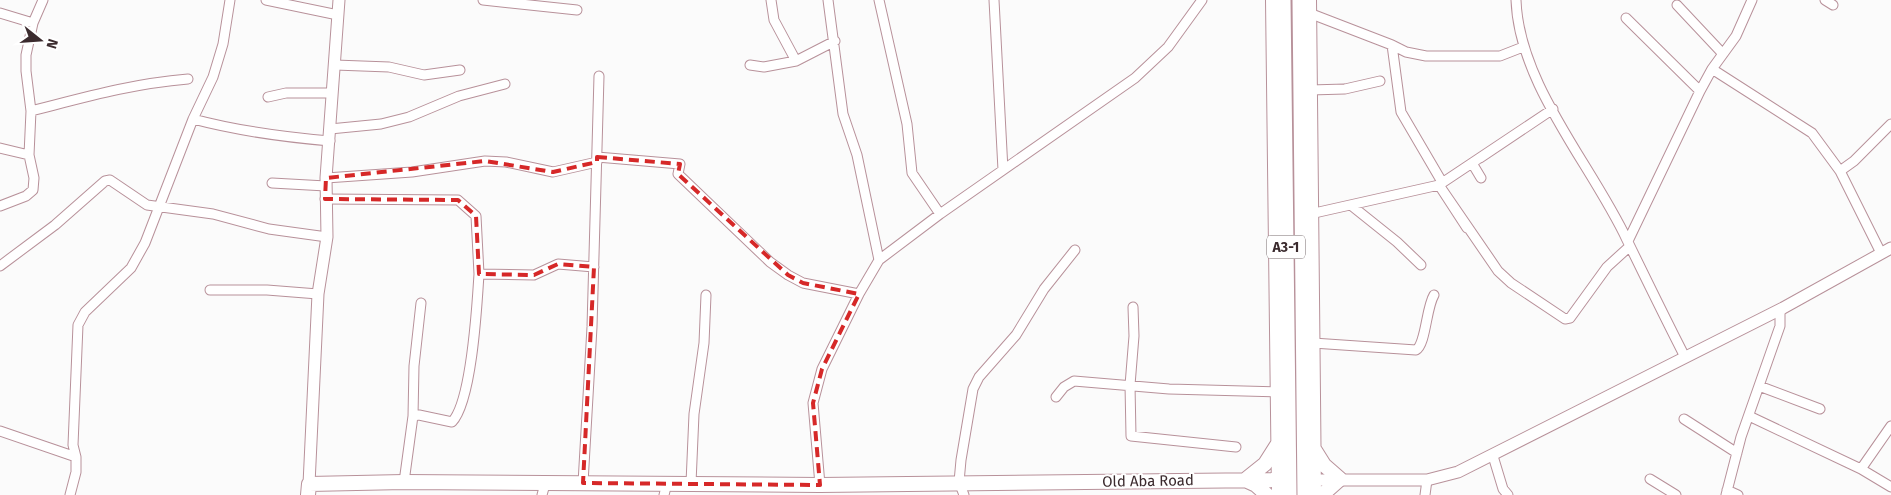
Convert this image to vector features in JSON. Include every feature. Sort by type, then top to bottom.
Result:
[{"type":"highway","name":"A3-1","points":[[1283,0],[1289,495]]},
{"type":"highway","name":"A3-1","points":[[1300,0],[1305,495]]},
{"type":"main road","points":[[1273,0],[1279,495]]},
{"type":"main road","points":[[1309,6],[1314,495]]},
{"type":"main road","points":[[1245,480],[1259,471],[1279,442]]},
{"type":"main road","points":[[1314,449],[1324,465],[1340,479],[1322,495]]},
{"type":"main road","points":[[1245,480],[1256,485],[1267,495]]},
{"type":"main road","name":"Old Aba Road","points":[[309,489],[404,482],[543,490],[582,483],[666,489],[691,483],[962,489],[1279,480]]},
{"type":"street","points":[[0,206],[26,196],[33,190],[34,178],[29,155],[31,111],[26,71],[34,23],[43,0]]},
{"type":"street","points":[[70,495],[76,472],[76,457],[73,445],[78,325],[85,312],[131,268],[145,243],[193,119],[213,77],[223,44],[230,0]]},
{"type":"street","points":[[266,0],[338,15]]},
{"type":"street","points":[[309,489],[318,294],[327,237],[325,199],[339,0]]},
{"type":"street","points":[[483,0],[577,10]]},
{"type":"street","points":[[771,0],[774,20],[796,61]]},
{"type":"street","points":[[828,0],[835,41],[843,114],[857,156],[879,260]]},
{"type":"street","points":[[879,0],[907,124],[912,173],[940,214]]},
{"type":"street","points":[[994,0],[1003,170]]},
{"type":"street","points":[[820,485],[813,403],[822,369],[859,294],[879,260],[940,214],[1135,78],[1168,47],[1202,0]]},
{"type":"street","points":[[1516,0],[1523,47],[1535,75],[1629,244],[1685,356]]},
{"type":"street","points":[[1825,0],[1833,5]]},
{"type":"street","points":[[1392,45],[1401,112],[1467,228],[1498,271],[1511,283],[1564,319],[1570,318],[1607,267],[1629,244],[1700,91],[1712,69],[1736,36],[1750,1]]},
{"type":"street","points":[[1677,4],[1723,54]]},
{"type":"street","points":[[1309,6],[1406,52],[1426,56],[1500,56],[1523,47]]},
{"type":"street","points":[[0,13],[34,23]]},
{"type":"street","points":[[1626,18],[1700,91]]},
{"type":"street","points":[[750,65],[764,67],[796,61],[835,41]]},
{"type":"street","points":[[335,65],[389,67],[424,75],[460,70]]},
{"type":"street","points":[[1314,480],[1427,480],[1458,472],[1493,456],[1780,309],[1886,250],[1840,172],[1812,133],[1712,69]]},
{"type":"street","points":[[582,483],[594,267],[600,76]]},
{"type":"street","points":[[31,111],[105,90],[188,79]]},
{"type":"street","points":[[1310,90],[1345,89],[1380,81]]},
{"type":"street","points":[[193,119],[223,127],[284,138],[330,135],[409,117],[459,96],[505,84]]},
{"type":"street","points":[[268,97],[286,93],[332,93]]},
{"type":"street","points":[[1310,214],[1352,206],[1441,184],[1553,109]]},
{"type":"street","points":[[1840,172],[1854,161],[1891,124]]},
{"type":"street","points":[[0,148],[29,155]]},
{"type":"street","points":[[272,183],[309,186],[326,182],[485,162],[506,162],[553,172],[597,160],[680,164],[678,174],[770,262],[803,283],[859,294]]},
{"type":"street","points":[[1476,160],[1481,178]]},
{"type":"street","points":[[0,266],[55,225],[105,181],[110,180],[147,205],[213,214],[269,229],[327,237]]},
{"type":"street","points":[[325,199],[458,200],[476,216],[479,274],[476,328],[466,390],[458,416],[452,422],[419,415],[413,416]]},
{"type":"street","points":[[1352,206],[1397,242],[1421,266]]},
{"type":"street","points":[[962,489],[973,389],[979,377],[1016,335],[1044,289],[1075,250]]},
{"type":"street","points":[[479,274],[534,275],[558,264],[594,267]]},
{"type":"street","points":[[210,290],[254,290],[318,294]]},
{"type":"street","points":[[691,483],[694,414],[704,343],[706,295]]},
{"type":"street","points":[[1313,343],[1416,350],[1422,343],[1427,310],[1434,295]]},
{"type":"street","points":[[404,482],[413,416],[414,366],[421,303]]},
{"type":"street","points":[[1133,307],[1134,336],[1130,385],[1131,436],[1236,447]]},
{"type":"street","points":[[1738,495],[1727,493],[1748,416],[1780,326],[1780,309]]},
{"type":"street","points":[[1056,397],[1064,387],[1074,381],[1170,389],[1277,392]]},
{"type":"street","points":[[1759,386],[1820,409]]},
{"type":"street","points":[[1748,416],[1861,469],[1891,488]]},
{"type":"street","points":[[1684,419],[1737,453]]},
{"type":"street","points":[[1861,469],[1891,426]]},
{"type":"street","points":[[0,431],[76,457]]},
{"type":"street","points":[[1493,456],[1503,488],[1508,495]]},
{"type":"street","points":[[1650,479],[1676,495]]},
{"type":"street","points":[[1425,495],[1427,480]]},
{"type":"highlighted area","points":[[597,157],[680,164],[678,174],[788,275],[803,283],[859,294],[822,369],[813,403],[820,485],[583,483],[594,267],[558,264],[534,275],[479,274],[476,216],[458,200],[325,199],[326,178],[485,161],[553,172],[597,162]]}]
